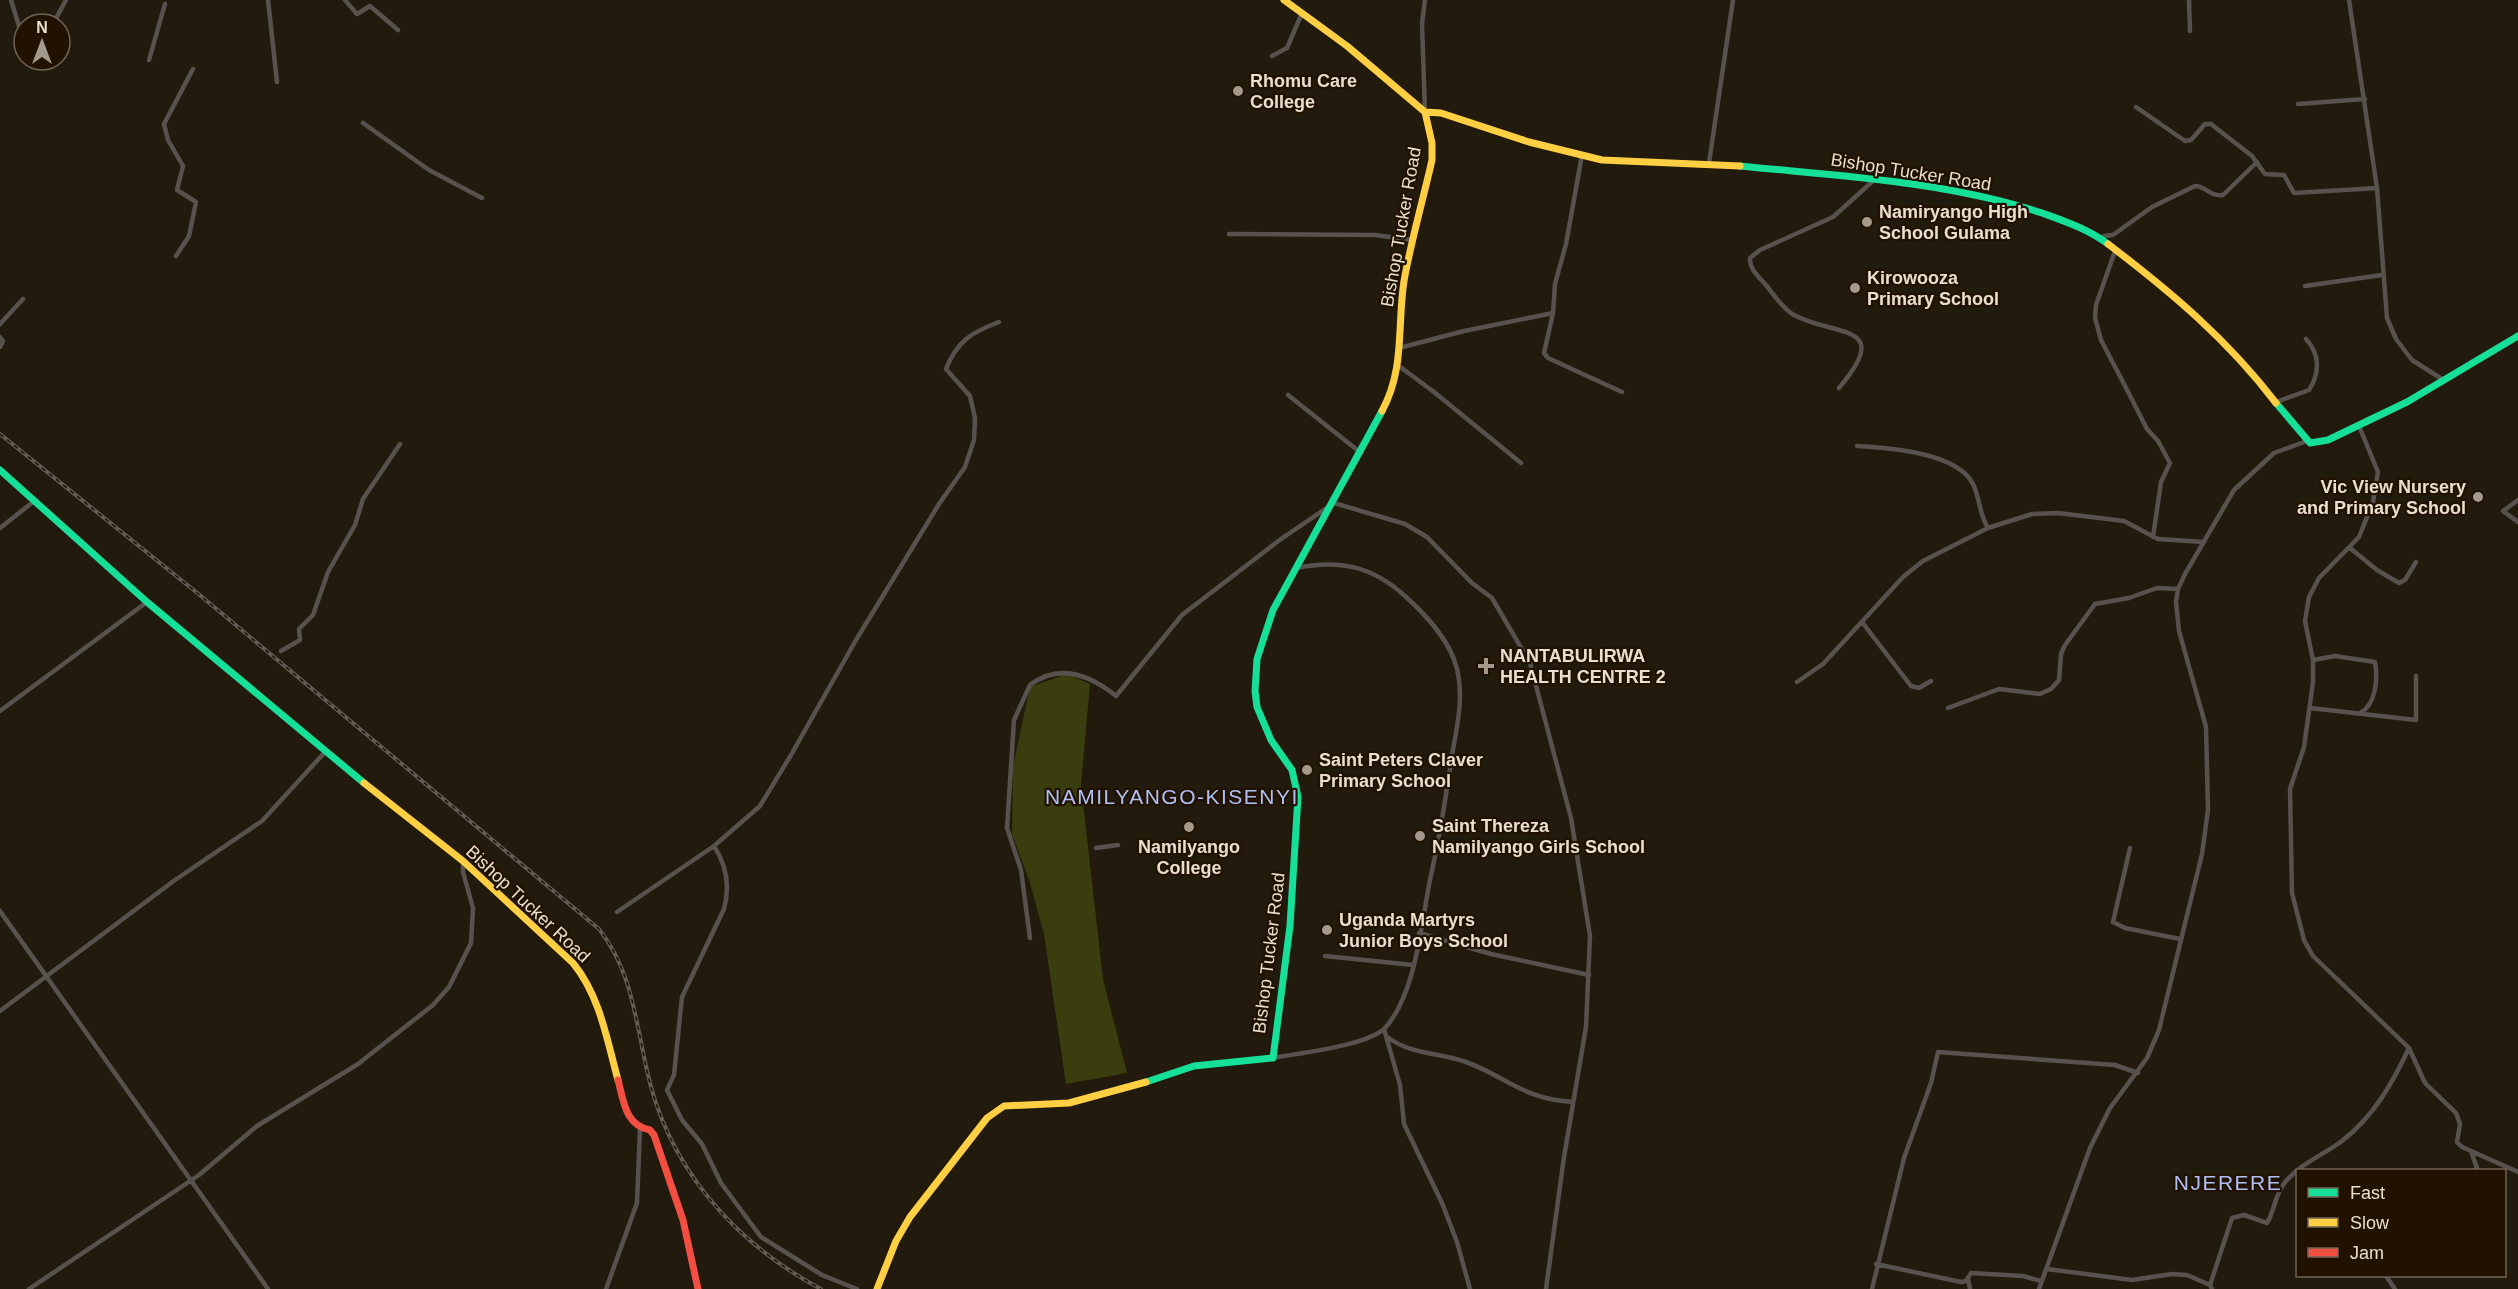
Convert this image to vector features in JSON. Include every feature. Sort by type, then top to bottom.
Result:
[{"type":"main road","points":[[1284,0],[1347,46],[1425,112]]},
{"type":"main road","name":"Bishop Tucker Road","points":[[877,1289],[896,1241],[910,1217],[987,1118],[1004,1106],[1069,1103],[1140,1084],[1194,1066],[1272,1058],[1276,1005],[1287,958],[1294,884],[1297,791],[1288,763],[1260,721],[1254,702],[1253,684],[1259,645],[1296,568],[1334,503],[1392,393],[1399,366],[1401,300],[1432,160],[1432,143],[1425,112],[1441,113],[1528,142],[1582,155],[1619,161],[1709,163],[1874,180],[1961,192],[2020,206],[2070,223],[2104,241],[2174,294],[2249,368],[2307,441]]},
{"type":"main road","points":[[2307,441],[2328,440],[2358,426],[2445,381],[2518,336]]},
{"type":"main road","name":"Bishop Tucker Road","points":[[0,470],[147,602],[325,752],[463,861],[582,974],[597,1004],[629,1120],[640,1128],[650,1130],[654,1135],[683,1220],[698,1289]]},
{"type":"street","points":[[268,0],[277,82]]},
{"type":"street","points":[[345,0],[357,14],[370,6],[398,30]]},
{"type":"street","points":[[1425,0],[1422,24],[1425,112]]},
{"type":"street","points":[[1709,163],[1733,0]]},
{"type":"street","points":[[2189,0],[2190,30]]},
{"type":"street","points":[[2349,0],[2377,188],[2387,318],[2396,339],[2412,360],[2445,381]]},
{"type":"street","points":[[148,60],[165,4]]},
{"type":"street","points":[[1272,56],[1287,48],[1302,14]]},
{"type":"street","points":[[176,256],[189,236],[196,202],[177,190],[183,166],[168,140],[164,124],[194,69]]},
{"type":"street","points":[[2298,104],[2365,99]]},
{"type":"street","points":[[2136,107],[2185,141],[2191,140],[2205,124],[2211,124],[2257,162],[2265,174],[2284,175],[2294,193],[2377,188]]},
{"type":"street","points":[[363,123],[429,170],[482,198]]},
{"type":"street","points":[[1582,155],[1566,244],[1555,284],[1553,314],[1545,356],[1622,392]]},
{"type":"street","points":[[2104,236],[2113,235],[2141,214],[2195,186],[2212,195],[2223,195],[2257,162]]},
{"type":"street","points":[[1839,388],[1859,361],[1860,345],[1857,338],[1839,328],[1802,319],[1790,312],[1756,274],[1750,258],[1760,250],[1833,217],[1874,180]]},
{"type":"street","points":[[1229,234],[1375,235],[1413,240]]},
{"type":"street","points":[[2115,250],[2096,305],[2095,318],[2101,340],[2147,429],[2158,441],[2170,463],[2161,482],[2153,537]]},
{"type":"street","points":[[2305,286],[2382,275]]},
{"type":"street","points":[[0,324],[22,299]]},
{"type":"street","points":[[1400,348],[1464,331],[1553,314]]},
{"type":"street","points":[[616,912],[714,846],[760,806],[868,620],[939,504],[965,467],[974,440],[975,418],[970,396],[946,369],[952,354],[974,331],[999,322]]},
{"type":"street","points":[[0,337],[3,341],[0,347]]},
{"type":"street","points":[[2276,402],[2309,390],[2312,386],[2318,368],[2314,347],[2307,339]]},
{"type":"street","points":[[1399,366],[1429,387],[1521,464]]},
{"type":"street","points":[[1288,395],[1361,453]]},
{"type":"street","points":[[2358,426],[2378,472],[2369,519],[2350,548],[2319,578],[2309,597],[2305,621],[2313,660],[2310,708],[2304,747],[2290,789],[2292,893],[2304,940],[2313,956],[2409,1048],[2421,1077],[2456,1113],[2460,1124],[2457,1142],[2471,1151],[2518,1172]]},
{"type":"street","points":[[2039,1289],[2090,1148],[2110,1108],[2138,1072],[2159,1030],[2168,1002],[2180,939],[2202,854],[2208,810],[2205,720],[2179,631],[2176,602],[2178,590],[2234,490],[2274,453],[2307,441]]},
{"type":"street","points":[[281,651],[300,640],[299,629],[313,615],[328,572],[356,525],[363,499],[400,444]]},
{"type":"street","points":[[1857,446],[1902,449],[1922,454],[1938,459],[1966,475],[1973,483],[1981,517],[1988,528]]},
{"type":"street","points":[[2518,500],[2504,511],[2518,522]]},
{"type":"street","points":[[0,528],[33,502]]},
{"type":"street","points":[[1030,938],[1021,870],[1007,828],[1014,723],[1028,688],[1035,682],[1070,672],[1116,696],[1182,615],[1272,546],[1334,503],[1405,524],[1427,537],[1472,583],[1492,598],[1530,663],[1571,818],[1590,936],[1586,1027],[1546,1289]]},
{"type":"street","points":[[1797,682],[1823,664],[1892,586],[1923,561],[1988,528],[2043,512],[2124,521],[2153,537],[2204,543]]},
{"type":"street","points":[[2350,548],[2397,582],[2404,580],[2416,562]]},
{"type":"street","points":[[1272,1058],[1345,1044],[1384,1029],[1398,1010],[1413,965],[1444,809],[1458,718],[1460,689],[1455,663],[1445,643],[1424,613],[1396,587],[1370,570],[1354,566],[1325,565],[1296,568]]},
{"type":"street","points":[[1948,708],[1999,689],[2046,692],[2056,685],[2061,654],[2090,608],[2104,601],[2129,598],[2157,588],[2178,590]]},
{"type":"street","points":[[0,711],[147,602]]},
{"type":"street","points":[[1862,622],[1911,686],[1919,688],[1931,681]]},
{"type":"street","points":[[2313,660],[2335,656],[2375,662],[2372,702],[2368,709],[2360,713]]},
{"type":"street","points":[[2310,708],[2417,719],[2416,676]]},
{"type":"street","points":[[0,1011],[175,880],[262,820],[325,752]]},
{"type":"street","points":[[1096,848],[1118,845]]},
{"type":"street","points":[[714,846],[722,859],[728,895],[724,909],[682,997],[674,1075],[668,1090],[682,1120],[702,1144],[721,1183],[761,1237],[822,1275],[857,1289]]},
{"type":"street","points":[[2130,848],[2114,922],[2125,928],[2180,939]]},
{"type":"street","points":[[29,1289],[190,1180],[258,1126],[358,1064],[433,1005],[449,987],[471,943],[474,928],[471,892],[463,872],[463,861]]},
{"type":"street","points":[[0,911],[268,1289]]},
{"type":"street","points":[[1419,933],[1491,954],[1589,975]]},
{"type":"street","points":[[1325,956],[1413,965]]},
{"type":"street","points":[[1384,1029],[1400,1085],[1404,1124],[1446,1213],[1470,1289]]},
{"type":"street","points":[[1387,1037],[1403,1048],[1463,1061],[1492,1073],[1530,1095],[1551,1101],[1573,1102]]},
{"type":"street","points":[[2299,1169],[2343,1139],[2369,1115],[2396,1078],[2409,1048]]},
{"type":"street","points":[[1872,1289],[1876,1264],[1904,1158],[1931,1083],[1938,1052],[2101,1064],[2138,1072]]},
{"type":"street","points":[[606,1289],[637,1203],[640,1128]]},
{"type":"street","points":[[2471,1151],[2476,1169]]},
{"type":"street","points":[[2047,1269],[2132,1280],[2172,1274],[2187,1275],[2211,1287],[2232,1218],[2244,1215],[2267,1223],[2284,1183],[2296,1172]]},
{"type":"street","points":[[1876,1264],[1961,1282],[1966,1281],[1971,1273],[2041,1281]]},
{"type":"street","points":[[1968,1276],[1970,1289]]},
{"type":"green space","points":[[1067,674],[1090,684],[1081,785],[1103,979],[1127,1073],[1066,1084],[1044,934],[1029,880],[1012,834],[1013,766],[1030,687]]},
{"type":"railway","points":[[0,434],[201,596],[599,929],[610,945],[625,977],[656,1102],[669,1136],[687,1168],[732,1224],[789,1270],[821,1289]]},
{"type":"traffic: fast","points":[[1740,166],[1892,181],[1968,194],[2042,213],[2067,222],[2108,244]]},
{"type":"traffic: fast","points":[[2276,403],[2310,443],[2328,440],[2407,402],[2518,336]]},
{"type":"traffic: fast","points":[[1146,1082],[1194,1066],[1273,1058],[1290,926],[1298,797],[1292,770],[1271,740],[1257,707],[1255,691],[1257,659],[1273,610],[1382,411]]},
{"type":"traffic: fast","points":[[0,470],[147,602],[364,783]]},
{"type":"traffic: slow","points":[[1284,0],[1347,46],[1425,112]]},
{"type":"traffic: slow","points":[[1425,112],[1441,113],[1529,142],[1602,160],[1740,166]]},
{"type":"traffic: slow","points":[[1382,411],[1389,395],[1397,364],[1404,281],[1432,160],[1432,143],[1425,112]]},
{"type":"traffic: slow","points":[[2108,244],[2154,280],[2218,337],[2276,403]]},
{"type":"traffic: slow","points":[[364,783],[463,861],[573,963],[596,1004],[618,1080]]},
{"type":"traffic: slow","points":[[877,1289],[896,1241],[910,1217],[987,1118],[1004,1106],[1069,1103],[1146,1082]]},
{"type":"traffic: jam","points":[[618,1080],[630,1118],[654,1135],[683,1220],[698,1289]]},
{"type":"place","name":"Rhomu Care College","points":[[1238,91]]},
{"type":"place","name":"Namiryango High School Gulama","points":[[1867,222]]},
{"type":"place","name":"Kirowooza Primary School","points":[[1855,288]]},
{"type":"place","name":"Vic View Nursery and Primary School","points":[[2478,497]]},
{"type":"place","name":"NANTABULIRWA HEALTH CENTRE 2","points":[[1486,666]]},
{"type":"place","name":"Saint Peters Claver Primary School","points":[[1307,770]]},
{"type":"place","name":"Namilyango College","points":[[1189,827]]},
{"type":"place","name":"Saint Thereza Namilyango Girls School","points":[[1420,836]]},
{"type":"place","name":"Uganda Martyrs Junior Boys School","points":[[1327,930]]},
{"type":"district","name":"NAMILYANGO-KISENYI","points":[[1172,796]]},
{"type":"district","name":"NJERERE","points":[[2228,1182]]}]
